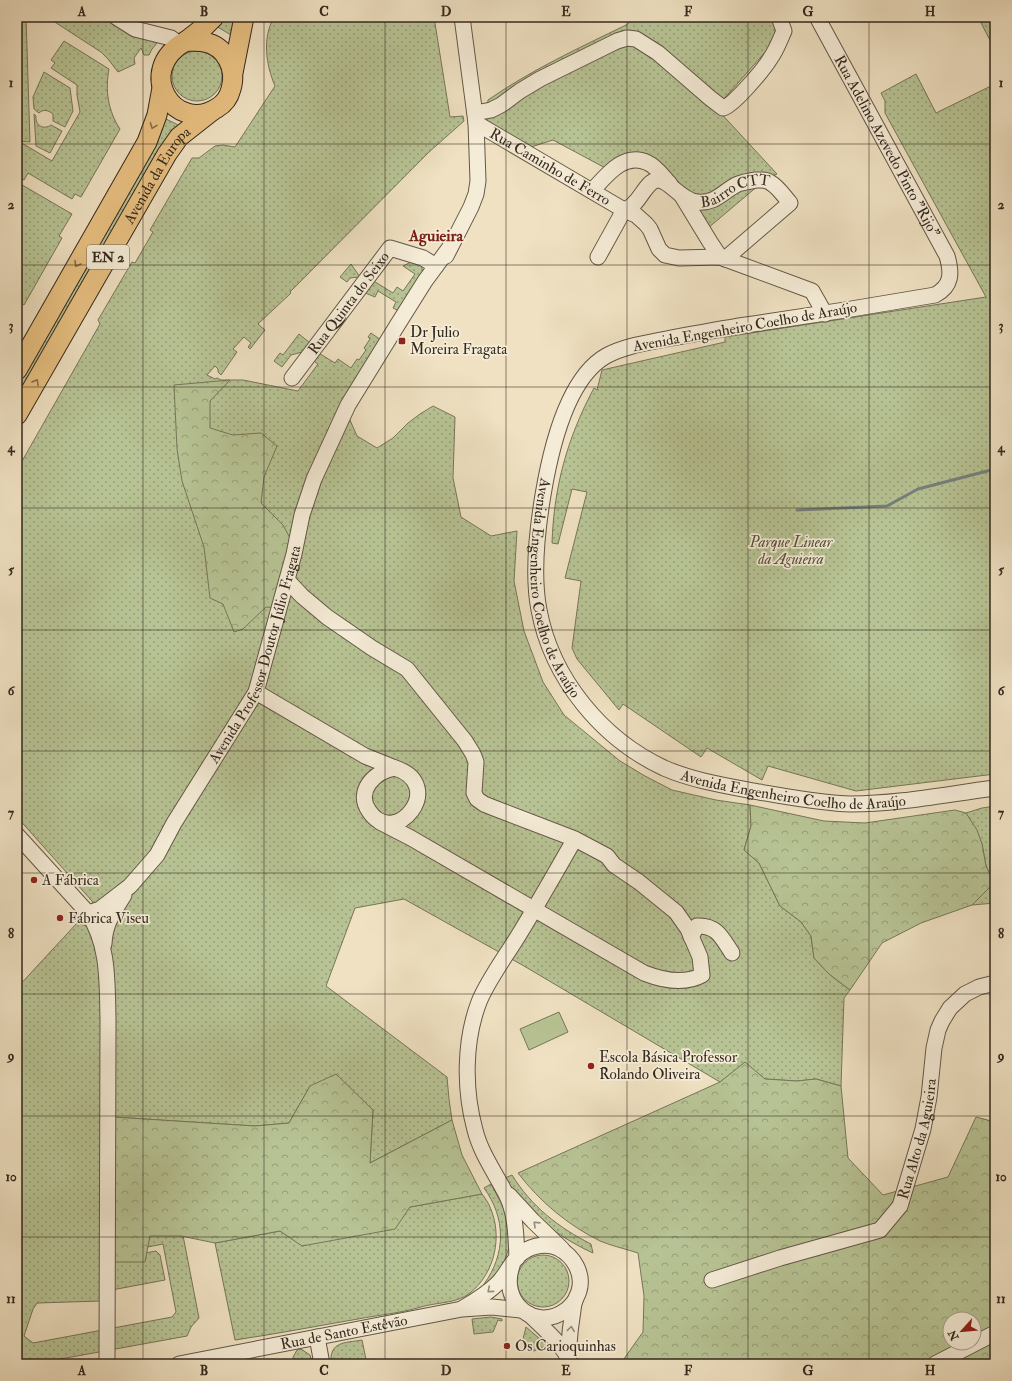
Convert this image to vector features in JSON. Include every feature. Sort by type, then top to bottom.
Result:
[{"type":"main road","name":"EN 2","points":[[162,88],[160,75],[164,62],[172,51],[204,28],[214,17]]},
{"type":"main road","name":"EN 2","points":[[212,111],[227,99],[231,91],[244,17]]},
{"type":"main road","points":[[183,43],[205,42],[215,46],[224,53],[230,62],[233,73]]},
{"type":"main road","points":[[162,88],[167,99],[176,108],[188,113],[200,114],[212,111]]},
{"type":"main road","name":"Avenida da Europa","points":[[17,370],[147,142],[157,115],[162,88]]},
{"type":"main road","name":"Avenida da Europa","points":[[17,415],[166,154],[179,137],[212,111]]},
{"type":"street","points":[[116,17],[135,29],[171,38],[183,43]]},
{"type":"street","name":"Avenida Professor Doutor Júlio Fragata","points":[[348,405],[364,392],[431,285],[471,207],[476,194],[478,181],[475,118],[462,17]]},
{"type":"street","points":[[475,118],[501,105],[540,79],[616,41],[626,38],[636,39],[658,53],[722,108],[726,108],[735,101],[771,59],[784,31],[779,17]]},
{"type":"street","name":"Rua Adelino Azevedo Pinto \"Rijo\"","points":[[817,17],[947,256],[951,268],[950,278]]},
{"type":"street","name":"Rua Caminho de Ferro","points":[[475,118],[592,191],[624,210],[636,215],[650,229],[659,249],[665,255],[679,258],[723,258]]},
{"type":"street","name":"Bairro CTT","points":[[592,191],[614,168],[623,162],[631,160],[647,162],[652,165],[677,191],[710,242],[723,258],[790,203],[772,183],[765,180],[743,182],[721,196],[708,201],[695,202],[677,191],[663,181],[658,180],[653,182],[632,207],[624,210]]},
{"type":"street","points":[[598,257],[624,210]]},
{"type":"street","name":"Avenida Professor Doutor Júlio Fragata","points":[[104,954],[105,934],[109,918],[130,886],[156,854],[256,692],[287,580],[302,516],[314,479],[348,405],[398,324],[450,247]]},
{"type":"street","name":"Rua Quinta do Seixo","points":[[292,378],[390,248],[423,258],[436,266]]},
{"type":"street","points":[[723,258],[812,291],[825,314]]},
{"type":"street","name":"Avenida Engenheiro Coelho de Araújo","points":[[950,278],[941,292],[935,295],[825,314],[698,333],[631,346],[604,357],[590,368],[575,390],[563,416],[552,449],[539,523],[536,569],[539,610],[548,641],[558,666],[571,689],[588,709],[612,734],[631,749],[664,767],[689,777],[734,788],[816,801],[850,804],[888,802],[995,788]]},
{"type":"street","points":[[287,580],[302,596],[327,618],[400,665],[413,676],[465,741],[473,754],[476,762],[474,793],[477,799],[484,804],[575,839],[607,856],[614,866],[639,882],[676,912],[688,929],[700,957],[702,975],[694,980],[682,981],[666,980],[644,973],[411,838],[380,822],[372,816],[367,808],[365,798],[366,791],[373,778],[387,769],[395,768]]},
{"type":"street","points":[[256,692],[365,756],[403,771],[416,782],[418,799],[410,814],[397,822],[380,822]]},
{"type":"street","points":[[365,756],[372,767],[373,778]]},
{"type":"street","points":[[410,814],[411,838]]},
{"type":"street","points":[[17,835],[88,913],[96,925],[104,954],[107,991],[107,1364]]},
{"type":"street","points":[[569,1361],[552,1337],[515,1303],[510,1292],[508,1282],[509,1273],[514,1262],[515,1225],[512,1210],[506,1195],[495,1176],[475,1132],[468,1092],[467,1072],[470,1036],[478,1006],[494,975],[573,842]]},
{"type":"street","name":"Avenida Professor Doutor Júlio Fragata","points":[[88,913],[100,909],[130,886]]},
{"type":"street","points":[[691,937],[697,926],[707,926],[720,934],[732,953]]},
{"type":"street","name":"Rua Alto da Aguieira","points":[[712,1280],[780,1258],[880,1230],[900,1206],[923,1129],[929,1097],[934,1048],[938,1030],[942,1021],[950,1008],[965,994],[979,987],[995,983]]},
{"type":"street","points":[[495,1176],[521,1209],[572,1259],[578,1268],[580,1279],[579,1290],[575,1301],[569,1361]]},
{"type":"street","points":[[462,1309],[488,1292],[498,1283],[523,1252],[533,1247],[543,1245],[564,1251]]},
{"type":"street","points":[[525,1312],[545,1318],[556,1316],[567,1310],[575,1301]]},
{"type":"street","name":"Rua de Santo Estêvão","points":[[179,1364],[462,1309],[492,1307],[525,1312]]},
{"type":"street","points":[[935,1364],[995,1333]]},
{"type":"street","points":[[317,1337],[322,1364]]},
{"type":"green space","points":[[17,17],[26,17],[30,142],[17,141]]},
{"type":"green space","points":[[47,17],[104,17],[115,24],[157,43],[149,55],[144,55],[141,48],[134,58],[135,64],[118,72],[101,52]]},
{"type":"green space","points":[[224,17],[238,17],[231,35],[216,26]]},
{"type":"green space","points":[[274,17],[434,17],[450,117],[463,116],[464,121],[429,152],[290,292],[291,293],[258,324],[265,330],[250,349],[248,347],[251,343],[244,337],[233,349],[237,352],[221,375],[215,366],[207,375],[215,379],[243,380],[298,391],[318,364],[312,360],[317,352],[335,363],[338,359],[351,368],[366,350],[364,348],[370,339],[368,337],[371,333],[381,340],[342,402],[357,436],[377,448],[393,438],[408,423],[433,406],[455,417],[453,478],[461,517],[491,536],[517,531],[514,581],[524,631],[543,682],[564,715],[620,761],[672,790],[716,800],[750,805],[751,826],[744,850],[759,863],[780,906],[801,922],[811,936],[814,958],[829,974],[850,990],[844,998],[841,1086],[816,1079],[797,1081],[765,1079],[745,1063],[720,1082],[524,966],[404,899],[355,908],[326,986],[447,1077],[452,1120],[370,1163],[373,1110],[310,1086],[289,1123],[255,1126],[113,1117],[112,959],[92,901],[17,817],[17,470],[100,324],[98,320],[132,262],[135,263],[153,232],[150,230],[192,158],[199,158],[215,146],[223,145],[235,147],[275,86],[269,69],[267,52],[268,34]]},
{"type":"green space","points":[[636,17],[774,17],[782,33],[716,108],[777,174],[765,180],[708,228],[642,161],[611,171],[553,140],[531,147],[487,124],[488,100],[538,69],[626,25]]},
{"type":"green space","points":[[978,17],[995,17],[995,50]]},
{"type":"green space","points":[[64,41],[109,69],[107,85],[108,100],[110,108],[120,129],[81,197],[75,194],[72,199],[28,173],[24,180],[17,176],[17,148],[20,142],[52,161],[80,112],[77,85],[51,68],[55,63],[51,60]]},
{"type":"green space","points":[[197,51],[207,53],[215,58],[220,66],[222,76],[220,86],[215,94],[207,99],[197,101],[187,99],[179,94],[174,86],[172,76],[174,66],[179,58],[187,53]]},
{"type":"green space","points":[[44,72],[70,88],[73,111],[65,127],[53,121],[53,114],[47,111],[39,113],[34,109],[33,97]]},
{"type":"green space","name":"Parque Linear da Aguieira","points":[[916,74],[936,113],[995,84],[995,774],[856,791],[768,766],[762,780],[707,748],[701,757],[623,704],[619,710],[577,659],[572,648],[581,581],[565,578],[587,492],[572,489],[558,544],[552,543],[553,522],[559,482],[569,444],[594,388],[597,390],[602,370],[725,342],[725,337],[986,297],[885,113],[885,101],[881,93]]},
{"type":"green space","points":[[34,114],[38,125],[46,127],[51,125],[62,131],[50,153],[36,146]]},
{"type":"green space","points":[[165,118],[180,127],[17,396],[17,380],[152,145]]},
{"type":"green space","points":[[17,182],[72,214],[59,236],[62,238],[24,305],[21,303],[17,310]]},
{"type":"green space","points":[[413,261],[421,264],[423,273],[399,311],[393,308],[396,302],[378,291],[375,297],[363,292],[372,280],[393,293],[397,287],[403,291],[415,274],[403,266]]},
{"type":"green space","points":[[351,264],[360,277],[350,278],[347,282],[340,277]]},
{"type":"green space","points":[[299,334],[310,343],[302,352],[291,355],[282,367],[274,361],[280,353],[283,355]]},
{"type":"green space","points":[[230,380],[210,401],[210,428],[233,435],[261,433],[277,446],[264,477],[261,503],[283,525],[290,538],[279,608],[266,607],[243,629],[234,632],[223,604],[210,598],[204,547],[182,481],[177,449],[174,385]]},
{"type":"green space","points":[[750,805],[824,821],[865,823],[955,810],[966,813],[977,830],[982,844],[986,866],[994,883],[972,905],[921,923],[882,943],[850,990],[829,974],[814,958],[811,936],[801,922],[780,906],[759,863],[744,850],[751,826]]},
{"type":"green space","points":[[995,806],[995,903],[972,905],[994,883],[986,866],[982,844],[966,813]]},
{"type":"green space","points":[[77,923],[90,927],[101,961],[101,1241],[180,1220],[199,1318],[191,1327],[187,1336],[33,1364],[17,1364],[17,988]],"holes":[[[163,1244],[176,1312],[172,1317],[33,1343],[24,1336],[33,1309],[37,1303],[101,1301],[101,1292],[165,1280],[160,1255],[156,1251],[101,1261],[127,1251]]]},
{"type":"green space","points":[[559,1012],[568,1032],[529,1050],[520,1029]]},
{"type":"green space","points":[[745,1062],[765,1079],[797,1081],[816,1079],[841,1086],[848,1158],[883,1195],[948,1177],[976,1117],[995,1122],[995,1364],[616,1364],[621,1363],[643,1332],[644,1296],[638,1253],[600,1241],[577,1228],[545,1203],[518,1173],[720,1082]]},
{"type":"green space","points":[[336,1074],[373,1110],[370,1163],[452,1120],[462,1155],[482,1194],[410,1207],[395,1229],[302,1246],[280,1231],[215,1243],[181,1236],[150,1236],[145,1262],[110,1262],[113,1117],[255,1126],[289,1123],[310,1086]]},
{"type":"green space","points":[[512,1175],[528,1197],[547,1215],[568,1231],[591,1244],[593,1253],[555,1231],[533,1213],[505,1178]]},
{"type":"green space","points":[[491,1184],[508,1216],[510,1245],[503,1265],[485,1285],[484,1284],[496,1261],[500,1236],[496,1211],[484,1188]]},
{"type":"green space","points":[[482,1194],[489,1205],[494,1218],[496,1242],[491,1265],[486,1275],[479,1285],[465,1297],[453,1301],[366,1318],[235,1340],[215,1243],[280,1231],[303,1246],[410,1207]]},
{"type":"green space","points":[[538,1255],[548,1255],[558,1259],[565,1266],[569,1276],[569,1286],[565,1296],[558,1303],[548,1307],[538,1307],[528,1303],[521,1296],[517,1286],[517,1276],[521,1266],[528,1259]]},
{"type":"green space","points":[[491,1317],[502,1319],[502,1321],[498,1320],[493,1332],[474,1334],[472,1319]]},
{"type":"green space","points":[[526,1327],[547,1345],[534,1351],[524,1346],[522,1343]]},
{"type":"green space","points":[[362,1340],[367,1364],[331,1364],[331,1356],[335,1347],[339,1344]]},
{"type":"green space","points":[[301,1349],[310,1355],[313,1364],[295,1364],[293,1357],[297,1350]]},
{"type":"waterway","points":[[797,510],[887,506],[918,489],[995,469]]},
{"type":"place","name":"Dr Julio Moreira Fragata","points":[[402,341]]},
{"type":"place","name":"A Fábrica","points":[[34,880]]},
{"type":"place","name":"Fábrica Viseu","points":[[60,918]]},
{"type":"place","name":"Escola Básica Professor Rolando Oliveira","points":[[591,1066]]},
{"type":"place","name":"Os Carioquinhas","points":[[507,1346]]},
{"type":"district","name":"Aguieira","points":[[436,236]]}]
